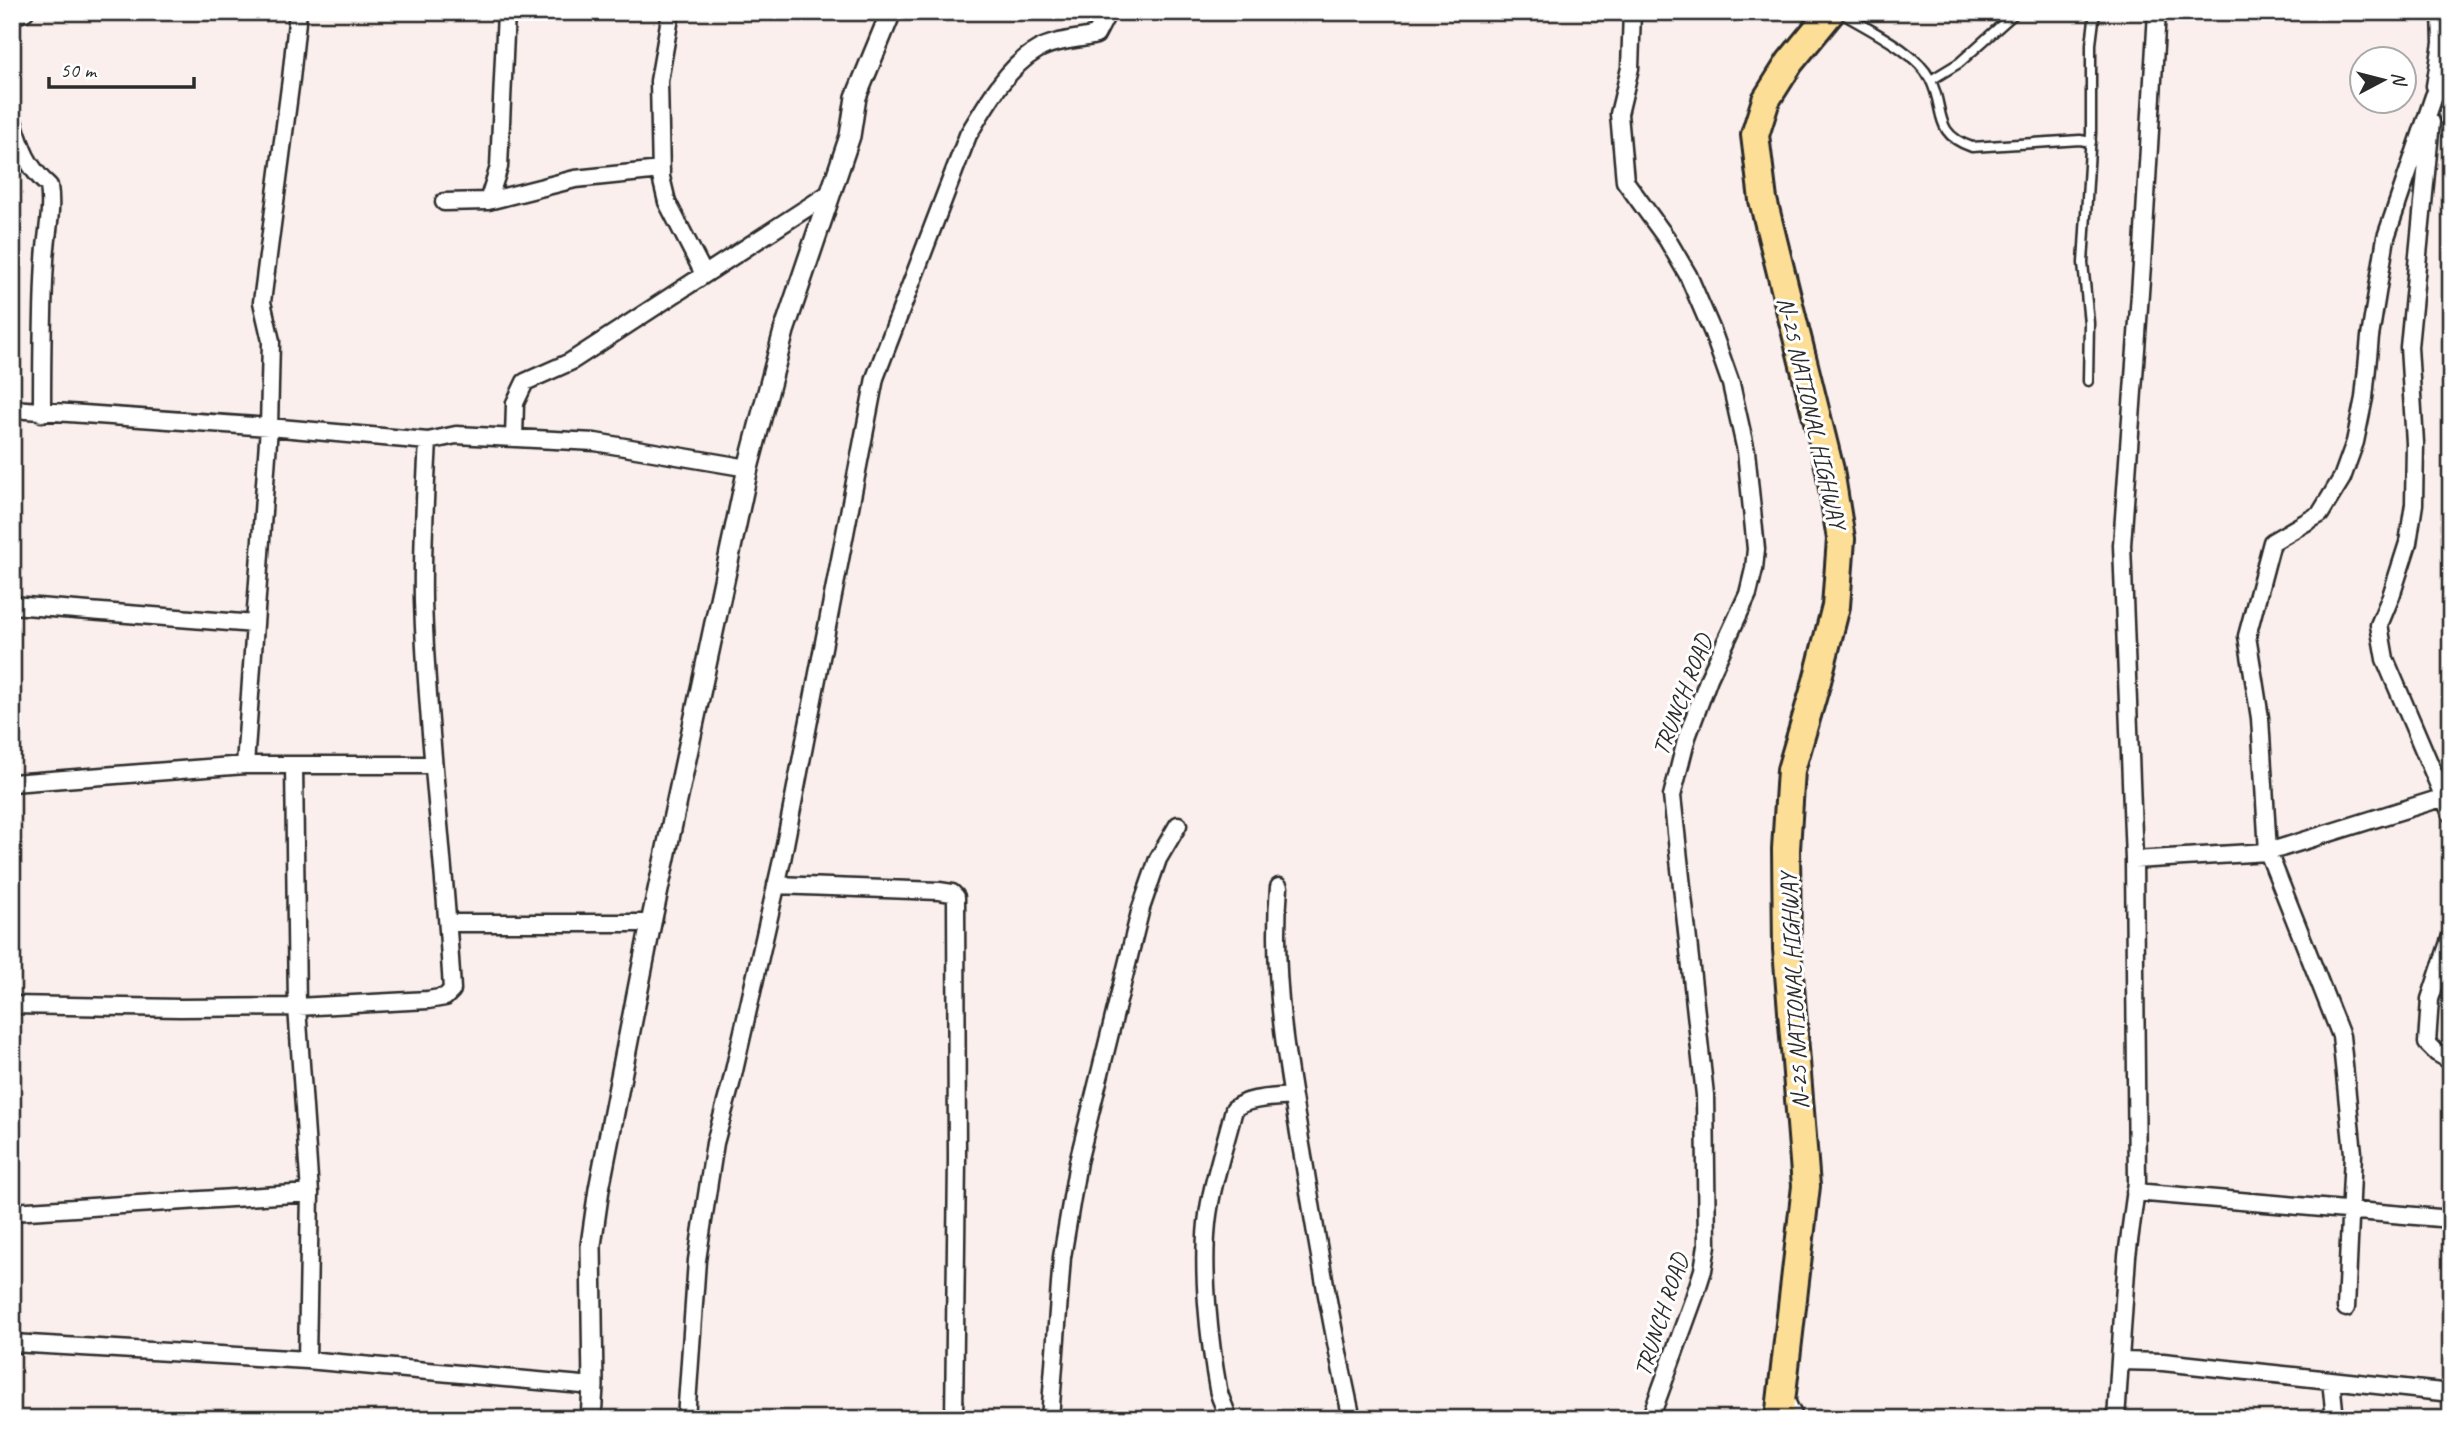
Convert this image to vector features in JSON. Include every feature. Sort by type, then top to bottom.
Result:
[{"type":"highway","name":"N-25 NATIONAL HIGHWAY","points":[[1781,1406],[1806,1185],[1787,949],[1786,849],[1791,770],[1836,606],[1841,539],[1830,470],[1763,200],[1755,135],[1766,100],[1790,61],[1831,12]]},
{"type":"street","points":[[12,16],[25,12]]},
{"type":"street","points":[[245,765],[269,427],[271,341],[261,302],[298,12]]},
{"type":"street","points":[[488,201],[499,167],[506,12]]},
{"type":"street","points":[[671,12],[659,80],[661,170],[667,202],[704,274]]},
{"type":"street","points":[[591,1419],[591,1245],[599,1189],[651,923],[748,468],[784,331],[849,135],[856,97],[891,12]]},
{"type":"street","points":[[686,1419],[697,1260],[706,1192],[715,1143],[776,886],[875,378],[968,135],[985,105],[1003,82],[1037,50],[1055,43],[1096,35],[1108,12]]},
{"type":"street","name":"TRUNCH ROAD","points":[[1632,12],[1630,68],[1619,114],[1625,181],[1667,239],[1688,275],[1713,333],[1731,384],[1746,451],[1756,549],[1748,594],[1709,678],[1687,737],[1672,796],[1705,1095],[1707,1245],[1695,1297],[1650,1419]]},
{"type":"street","points":[[2116,1419],[2127,1256],[2135,1192],[2134,860],[2122,545],[2157,12]]},
{"type":"street","points":[[2441,12],[2442,43],[2434,96],[2409,347],[2415,443],[2414,503],[2408,543],[2379,625],[2385,659],[2447,797],[2451,814]]},
{"type":"street","points":[[2346,1308],[2353,1153],[2341,1036],[2268,852],[2260,718],[2247,636],[2272,542],[2320,514],[2342,478],[2355,442],[2364,398],[2370,337],[2386,237],[2434,96],[2451,65]]},
{"type":"street","points":[[12,118],[21,148],[33,172],[49,186],[52,205],[45,254],[42,316],[42,413]]},
{"type":"street","points":[[444,202],[488,201],[575,179],[661,170]]},
{"type":"street","points":[[514,438],[516,403],[525,383],[570,362],[830,192]]},
{"type":"street","points":[[12,410],[269,427],[428,442],[456,435],[595,442],[748,468]]},
{"type":"street","points":[[12,1005],[297,1007],[428,1000],[445,997],[452,990],[433,765],[423,602],[428,442]]},
{"type":"street","points":[[12,605],[255,624]]},
{"type":"street","points":[[12,783],[245,765],[433,765]]},
{"type":"street","points":[[294,765],[297,1007],[310,1194],[307,1360]]},
{"type":"street","points":[[2134,860],[2268,852],[2447,797]]},
{"type":"street","points":[[1050,1419],[1062,1256],[1078,1162],[1141,908],[1157,859],[1178,825]]},
{"type":"street","points":[[776,886],[939,891],[952,893],[956,897],[954,1419]]},
{"type":"street","points":[[1279,887],[1277,957],[1292,1096],[1352,1419]]},
{"type":"street","points":[[448,923],[651,923]]},
{"type":"street","points":[[2451,936],[2446,961],[2430,999],[2427,1043],[2451,1061]]},
{"type":"street","points":[[1228,1419],[1226,1406],[1218,1390],[1206,1283],[1208,1223],[1212,1199],[1234,1109],[1240,1103],[1292,1096]]},
{"type":"street","points":[[2135,1192],[2451,1219]]},
{"type":"street","points":[[12,1213],[310,1194]]},
{"type":"street","points":[[12,1343],[307,1360],[593,1386]]},
{"type":"street","points":[[2120,1361],[2164,1362],[2451,1393]]},
{"type":"street","points":[[2331,1380],[2335,1419]]},
{"type":"street","points":[[1781,1406],[1795,1419]]},
{"type":"lane","points":[[1840,12],[1920,63],[1931,80],[1948,134],[1961,143],[1972,147],[2080,140],[2091,142]]},
{"type":"lane","points":[[1931,80],[1959,63],[2016,12]]},
{"type":"lane","points":[[2088,381],[2089,323],[2083,263],[2091,142],[2091,44],[2095,12]]}]
